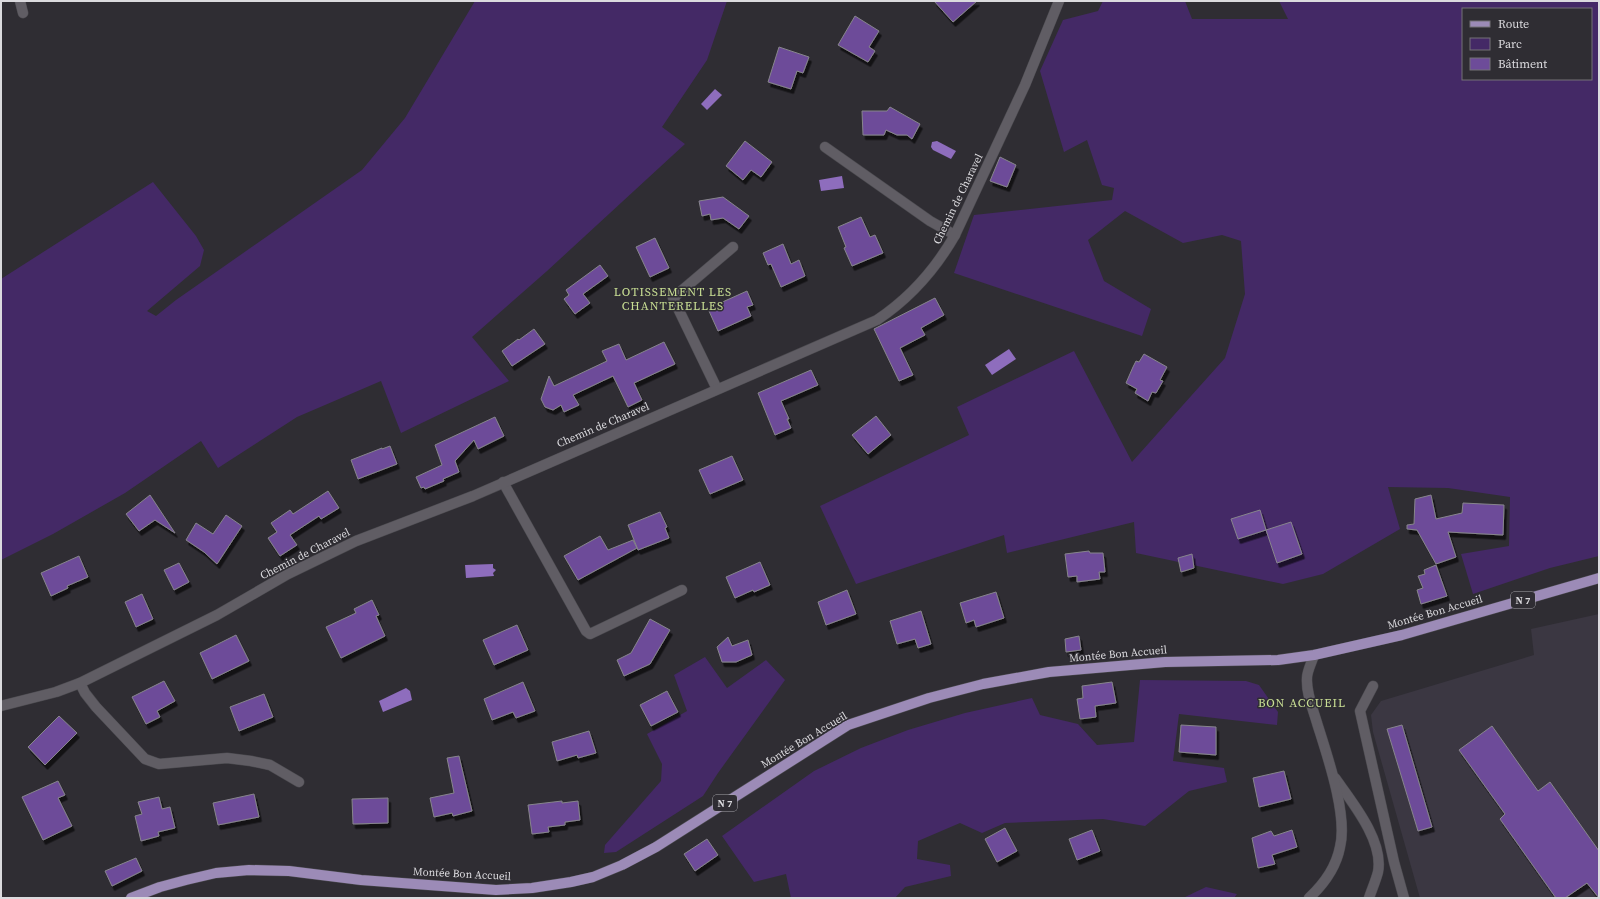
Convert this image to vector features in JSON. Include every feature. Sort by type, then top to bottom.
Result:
[{"type":"main road","name":"Montée Bon Accueil","points":[[131,898],[160,887],[186,880],[216,873],[249,870],[289,871],[361,880],[496,890],[532,888],[571,882],[593,877],[622,865],[656,847],[848,725],[929,698],[983,684],[1049,672],[1165,662],[1278,660],[1314,655],[1402,635],[1599,578]]},
{"type":"street","points":[[20,1],[23,13]]},
{"type":"street","name":"Chemin de Charavel","points":[[1,706],[56,692],[80,683],[216,615],[288,574],[356,541],[473,496],[882,317],[921,284],[944,254],[955,235],[1025,85],[1059,1]]},
{"type":"street","points":[[825,147],[930,221],[955,235]]},
{"type":"street","points":[[717,389],[673,298],[733,247]]},
{"type":"street","points":[[503,482],[586,631],[590,634],[682,590]]},
{"type":"street","points":[[1309,898],[1328,877],[1336,862],[1342,834],[1333,775],[1309,696],[1307,676],[1314,655]]},
{"type":"street","points":[[80,683],[85,693],[96,707],[146,759],[159,764],[227,758],[251,761],[270,765],[299,782]]},
{"type":"street","points":[[1373,686],[1360,711],[1404,898]]},
{"type":"street","points":[[1333,775],[1365,822],[1376,847],[1378,871],[1369,898]]},
{"type":"street","points":[[1396,898],[1401,887]]},
{"type":"shaded area","points":[[715,89],[722,95],[707,110],[701,104]]},
{"type":"shaded area","points":[[937,141],[956,151],[951,159],[933,150],[931,147],[932,142]]},
{"type":"shaded area","points":[[842,176],[844,188],[821,191],[819,180]]},
{"type":"shaded area","points":[[1009,349],[1016,359],[992,375],[985,365]]},
{"type":"shaded area","points":[[493,564],[493,568],[496,570],[493,573],[494,576],[466,578],[465,565]]},
{"type":"shaded area","points":[[1599,614],[1599,898],[1420,898],[1373,732],[1371,715],[1381,701],[1534,655],[1531,629]]},
{"type":"shaded area","points":[[406,688],[410,691],[412,700],[383,712],[379,701]]},
{"type":"green space","points":[[475,1],[727,1],[707,60],[662,127],[685,144],[547,271],[472,337],[509,381],[401,433],[381,381],[297,417],[218,468],[201,441],[125,493],[53,534],[1,560],[1,279],[153,182],[196,236],[204,250],[200,266],[147,311],[156,316],[176,300],[362,170],[405,118]]},
{"type":"green space","points":[[1103,1],[1185,1],[1192,19],[1288,19],[1279,1],[1599,1],[1599,556],[1550,568],[1473,594],[1461,554],[1509,546],[1510,497],[1448,488],[1388,487],[1400,529],[1323,574],[1283,584],[1136,553],[1134,522],[1007,553],[1004,535],[856,584],[820,506],[969,435],[957,407],[1074,351],[1132,462],[1225,358],[1245,294],[1241,241],[1222,235],[1183,243],[1125,211],[1088,240],[1104,281],[1151,309],[1142,336],[954,273],[974,215],[1112,200],[1114,188],[1102,185],[1087,140],[1064,152],[1040,71],[1063,20],[1098,11]]},
{"type":"green space","points":[[705,657],[727,688],[766,660],[785,680],[703,796],[616,852],[604,853],[605,845],[661,781],[662,764],[647,734],[687,711],[674,675]]},
{"type":"green space","points":[[1140,680],[1246,681],[1259,685],[1278,712],[1277,725],[1179,714],[1173,761],[1224,768],[1227,782],[1189,791],[1145,826],[1103,819],[1005,823],[982,833],[960,823],[918,841],[917,859],[950,865],[951,876],[905,887],[895,898],[791,898],[786,874],[754,882],[722,836],[814,771],[861,748],[908,730],[965,713],[1032,698],[1040,715],[1078,724],[1097,745],[1134,742]]},
{"type":"green space","points":[[1206,887],[1237,894],[1234,898],[1183,898]]},
{"type":"building","points":[[934,1],[977,1],[953,22]]},
{"type":"building","points":[[855,16],[879,31],[869,47],[875,51],[868,62],[838,45]]},
{"type":"building","points":[[779,47],[809,57],[803,73],[797,71],[791,89],[768,82]]},
{"type":"building","points":[[890,107],[920,124],[912,139],[907,135],[897,135],[886,130],[884,135],[863,135],[862,111],[887,111]]},
{"type":"building","points":[[745,141],[772,162],[761,177],[751,170],[743,180],[726,166]]},
{"type":"building","points":[[1000,157],[1016,165],[1007,187],[990,181]]},
{"type":"building","points":[[723,197],[749,216],[739,229],[723,218],[711,220],[710,214],[702,216],[699,201]]},
{"type":"building","points":[[861,217],[870,237],[875,235],[883,253],[852,266],[844,248],[846,247],[838,227]]},
{"type":"building","points":[[655,238],[669,268],[650,277],[636,247]]},
{"type":"building","points":[[783,244],[791,264],[799,260],[805,276],[781,287],[771,264],[768,265],[763,253]]},
{"type":"building","points":[[600,265],[608,276],[583,294],[590,303],[575,314],[564,299],[569,295],[566,290]]},
{"type":"building","points":[[747,291],[753,305],[747,307],[751,316],[718,331],[709,311],[719,307],[718,304]]},
{"type":"building","points":[[935,298],[944,315],[921,328],[925,335],[900,348],[913,375],[899,381],[874,329]]},
{"type":"building","points":[[534,329],[545,344],[512,366],[502,351]]},
{"type":"building","points":[[664,342],[675,364],[634,383],[642,400],[628,407],[613,376],[573,395],[579,405],[564,412],[561,405],[553,410],[545,407],[541,399],[549,376],[554,386],[607,361],[602,351],[619,344],[626,360]]},
{"type":"building","points":[[1144,354],[1167,367],[1160,380],[1163,381],[1156,393],[1152,392],[1148,401],[1135,393],[1137,389],[1126,383],[1136,361],[1139,362]]},
{"type":"building","points":[[811,370],[818,385],[781,401],[789,419],[787,419],[791,428],[775,435],[758,393]]},
{"type":"building","points":[[876,416],[891,435],[868,454],[852,435]]},
{"type":"building","points":[[495,417],[504,436],[478,449],[474,440],[455,461],[459,472],[443,479],[444,481],[425,489],[424,487],[421,488],[416,477],[442,465],[435,445]]},
{"type":"building","points":[[390,446],[397,464],[358,479],[351,460]]},
{"type":"building","points":[[732,456],[743,480],[710,494],[699,470]]},
{"type":"building","points":[[328,491],[339,508],[321,519],[319,516],[290,535],[297,545],[280,556],[268,538],[277,532],[271,523],[290,510],[293,514]]},
{"type":"building","points":[[150,495],[175,533],[155,520],[139,531],[126,514]]},
{"type":"building","points":[[1431,495],[1436,519],[1462,513],[1463,503],[1504,505],[1503,535],[1448,532],[1456,557],[1436,564],[1417,530],[1407,529],[1407,525],[1414,524],[1415,499]]},
{"type":"building","points":[[1260,510],[1266,530],[1238,539],[1231,519]]},
{"type":"building","points":[[660,512],[667,527],[665,528],[669,538],[638,550],[628,525]]},
{"type":"building","points":[[226,515],[242,526],[217,564],[204,552],[186,540],[196,523],[213,534]]},
{"type":"building","points":[[1291,522],[1302,554],[1277,563],[1266,530]]},
{"type":"building","points":[[600,536],[608,550],[633,540],[637,548],[578,580],[564,556]]},
{"type":"building","points":[[1089,551],[1090,553],[1103,553],[1105,572],[1099,572],[1100,579],[1077,582],[1077,576],[1068,577],[1065,554]]},
{"type":"building","points":[[1192,554],[1194,568],[1181,572],[1178,558]]},
{"type":"building","points":[[79,556],[88,577],[67,586],[68,588],[51,596],[41,573]]},
{"type":"building","points":[[760,562],[770,585],[754,592],[753,590],[735,598],[726,577]]},
{"type":"building","points":[[179,563],[189,582],[174,590],[164,570]]},
{"type":"building","points":[[1436,565],[1447,596],[1421,604],[1417,590],[1423,588],[1418,576],[1425,574],[1424,570]]},
{"type":"building","points":[[847,590],[856,614],[826,625],[818,602]]},
{"type":"building","points":[[996,592],[1004,618],[976,627],[974,620],[966,623],[960,603]]},
{"type":"building","points":[[142,594],[153,619],[136,627],[125,602]]},
{"type":"building","points":[[372,600],[379,615],[376,616],[385,636],[341,658],[326,627],[356,613],[354,609]]},
{"type":"building","points":[[921,611],[931,644],[918,648],[915,639],[897,644],[890,621]]},
{"type":"building","points":[[650,619],[670,630],[650,664],[624,676],[617,660],[631,653]]},
{"type":"building","points":[[517,625],[528,650],[494,665],[483,640]]},
{"type":"building","points":[[236,635],[249,661],[212,679],[200,653]]},
{"type":"building","points":[[1079,636],[1081,650],[1066,652],[1065,639]]},
{"type":"building","points":[[728,637],[732,646],[748,640],[752,655],[736,662],[722,662],[717,647]]},
{"type":"building","points":[[164,681],[175,701],[157,711],[160,717],[146,724],[132,697]]},
{"type":"building","points":[[523,682],[535,711],[516,718],[513,712],[492,720],[484,699]]},
{"type":"building","points":[[1112,682],[1116,703],[1095,706],[1096,717],[1080,719],[1077,699],[1083,698],[1082,686]]},
{"type":"building","points":[[667,691],[678,712],[651,726],[640,705]]},
{"type":"building","points":[[264,694],[273,717],[239,731],[230,707]]},
{"type":"building","points":[[59,716],[77,733],[45,765],[28,747]]},
{"type":"building","points":[[1181,725],[1216,727],[1216,755],[1179,752]]},
{"type":"building","points":[[1402,725],[1432,827],[1418,831],[1387,729]]},
{"type":"building","points":[[1492,726],[1538,791],[1550,782],[1599,851],[1599,898],[1587,883],[1565,898],[1556,898],[1500,819],[1505,814],[1459,750]]},
{"type":"building","points":[[589,731],[596,753],[578,758],[577,755],[557,761],[552,742]]},
{"type":"building","points":[[459,756],[472,811],[453,816],[452,813],[434,817],[430,798],[454,793],[447,758]]},
{"type":"building","points":[[1284,771],[1291,799],[1259,807],[1253,778]]},
{"type":"building","points":[[58,781],[65,795],[58,798],[72,826],[43,840],[22,797]]},
{"type":"building","points":[[254,794],[259,817],[218,825],[213,803]]},
{"type":"building","points":[[159,797],[162,809],[170,807],[175,828],[158,832],[159,836],[141,841],[135,816],[142,814],[138,802]]},
{"type":"building","points":[[388,798],[388,823],[353,824],[352,799]]},
{"type":"building","points":[[562,801],[562,803],[578,801],[580,820],[565,822],[565,825],[548,827],[549,832],[532,834],[528,805]]},
{"type":"building","points":[[1005,828],[1017,851],[997,862],[985,839]]},
{"type":"building","points":[[1092,830],[1100,851],[1077,860],[1069,839]]},
{"type":"building","points":[[1292,830],[1297,847],[1272,855],[1275,864],[1258,868],[1252,838],[1271,831],[1274,836]]},
{"type":"building","points":[[707,839],[718,855],[695,871],[684,854]]},
{"type":"building","points":[[136,858],[142,871],[112,886],[105,871]]},
{"type":"district","name":"LOTISSEMENT LES CHANTERELLES","points":[[673,299]]},
{"type":"district","name":"BON ACCUEIL","points":[[1302,703]]}]
